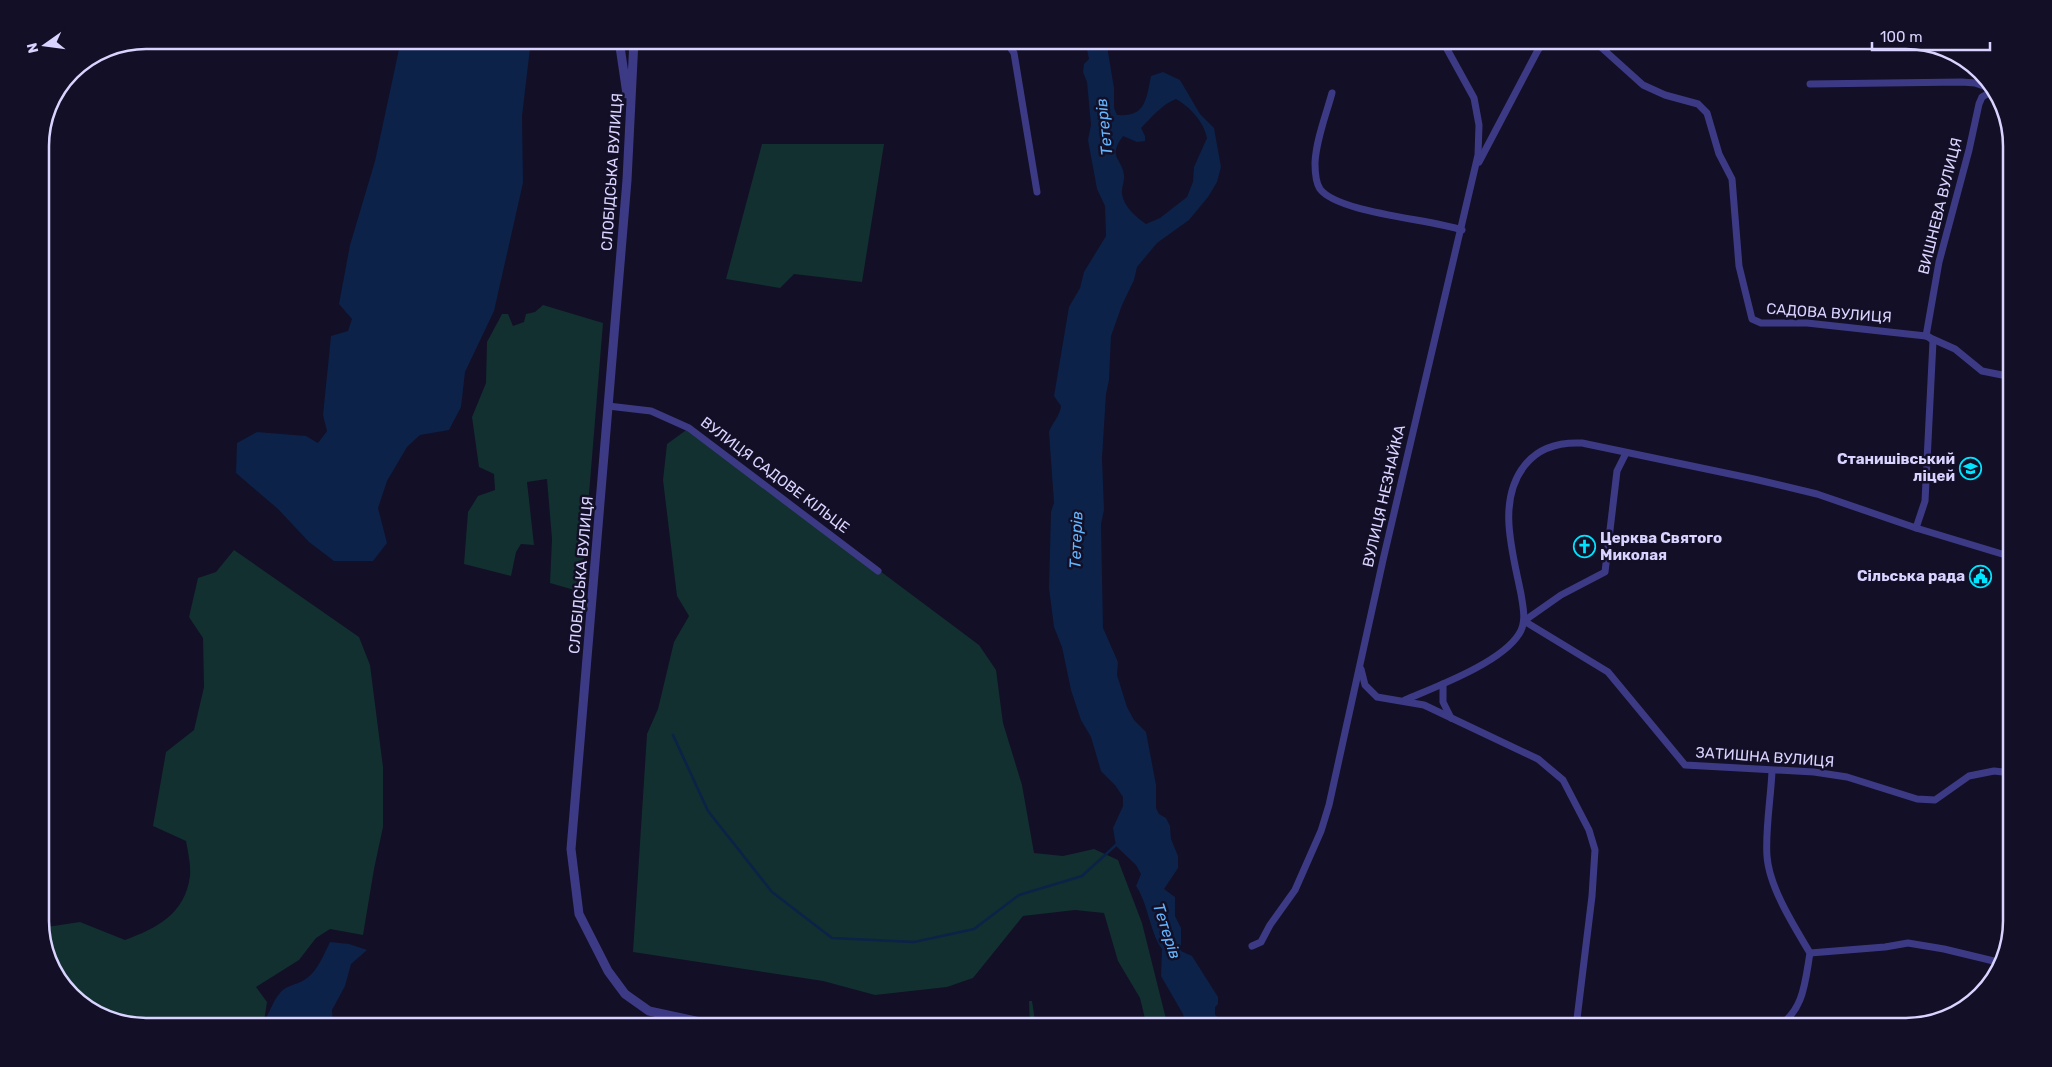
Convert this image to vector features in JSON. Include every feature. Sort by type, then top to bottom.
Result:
[{"type":"street","points":[[620,49],[629,131]]},
{"type":"street","name":"СЛОБІДСЬКА ВУЛИЦЯ","points":[[634,49],[608,406],[571,849],[579,914],[608,971],[625,994],[649,1011],[682,1018]]},
{"type":"street","points":[[1011,49],[1014,53],[1037,192]]},
{"type":"street","name":"ВУЛИЦЯ НЕЗНАЙКА","points":[[1252,946],[1261,942],[1270,925],[1295,890],[1321,831],[1334,784],[1417,414],[1462,230],[1478,155],[1479,125],[1474,98],[1447,49]]},
{"type":"street","points":[[1475,169],[1539,49]]},
{"type":"street","name":"САДОВА ВУЛИЦЯ","points":[[1602,49],[1643,85],[1665,95],[1698,104],[1708,113],[1719,154],[1732,179],[1738,259],[1752,319],[1761,323],[1807,323],[1926,336]]},
{"type":"street","points":[[1810,84],[1962,82],[1982,85]]},
{"type":"street","points":[[1332,92],[1316,156],[1316,173],[1320,189],[1335,200],[1353,206],[1390,215],[1442,223],[1462,230]]},
{"type":"street","name":"ВИШНЕВА ВУЛИЦЯ","points":[[1926,336],[1939,262],[1969,150],[1979,104],[1982,97],[1988,94]]},
{"type":"street","points":[[1926,336],[1955,349],[1982,371],[2003,375]]},
{"type":"street","points":[[1916,528],[1925,501],[1933,368],[1933,340],[1926,336]]},
{"type":"street","name":"ВУЛИЦЯ САДОВЕ КІЛЬЦЕ","points":[[608,406],[651,411],[689,428],[878,571]]},
{"type":"street","points":[[1404,700],[1443,684],[1493,658],[1508,647],[1519,634],[1524,621],[1509,529],[1509,509],[1518,474],[1529,460],[1540,451],[1565,442],[1582,443],[1746,477],[1817,494],[1916,528],[2003,554]]},
{"type":"street","points":[[1524,621],[1561,595],[1605,572],[1617,471],[1626,453]]},
{"type":"street","name":"ЗАТИШНА ВУЛИЦЯ","points":[[1524,621],[1608,672],[1684,765],[1814,772],[1846,776],[1917,799],[1935,800],[1969,776],[1994,771],[2003,772]]},
{"type":"street","points":[[1361,665],[1362,678],[1371,692],[1385,699],[1404,700],[1424,705],[1538,759],[1563,780],[1589,830],[1595,850],[1577,1018]]},
{"type":"street","points":[[1443,684],[1443,702],[1451,718]]},
{"type":"street","points":[[1772,771],[1766,855],[1770,874],[1796,930],[1810,953],[1798,1008],[1789,1018]]},
{"type":"street","points":[[1810,953],[1885,947],[1908,943],[1944,949],[1994,961]]},
{"type":"green space","points":[[762,144],[884,144],[862,282],[794,274],[780,288],[726,279]]},
{"type":"green space","points":[[543,305],[603,323],[581,592],[550,583],[552,539],[547,479],[527,482],[534,545],[521,544],[516,552],[511,576],[464,564],[468,512],[478,496],[495,490],[494,474],[479,467],[472,417],[486,383],[487,342],[502,314],[508,314],[513,326],[524,322],[526,314],[535,312]]},
{"type":"green space","points":[[689,428],[979,645],[996,670],[1003,723],[1022,785],[1034,853],[1063,856],[1094,849],[1118,860],[1142,923],[1166,1018],[1145,1018],[1140,998],[1118,961],[1104,913],[1075,910],[1023,916],[973,978],[947,987],[875,995],[823,981],[633,952],[647,734],[658,709],[674,642],[689,616],[677,596],[663,480],[667,444]]},
{"type":"green space","points":[[234,550],[359,637],[370,665],[383,767],[383,827],[363,935],[330,929],[316,938],[299,960],[256,987],[267,1002],[265,1018],[146,1018],[121,1015],[92,1002],[73,985],[65,975],[54,952],[49,927],[80,922],[125,940],[148,930],[168,918],[182,900],[190,876],[186,841],[153,826],[166,752],[194,730],[204,687],[203,638],[189,617],[198,578],[216,572]]},
{"type":"green space","points":[[1029,1001],[1032,1001],[1035,1018],[1030,1018]]},
{"type":"water","points":[[399,49],[530,49],[522,116],[523,183],[494,311],[465,372],[461,407],[449,430],[420,435],[407,447],[387,481],[378,508],[387,543],[373,561],[334,561],[309,542],[278,509],[236,473],[237,443],[257,432],[306,436],[318,443],[327,431],[323,415],[331,336],[348,331],[352,319],[339,304],[350,245],[375,161]]},
{"type":"water","name":"Тетерів","points":[[1087,49],[1108,49],[1114,88],[1114,108],[1117,115],[1127,115],[1139,110],[1146,99],[1151,76],[1163,72],[1180,80],[1200,114],[1214,128],[1221,167],[1217,182],[1208,197],[1189,220],[1157,243],[1137,267],[1134,280],[1122,305],[1111,336],[1102,458],[1104,510],[1101,524],[1103,628],[1118,662],[1117,675],[1127,707],[1134,720],[1146,732],[1156,785],[1156,808],[1159,814],[1166,818],[1170,826],[1171,839],[1178,856],[1178,868],[1164,889],[1175,897],[1175,916],[1181,928],[1181,951],[1192,956],[1218,997],[1215,1015],[1219,1018],[1184,1018],[1161,976],[1162,949],[1136,886],[1141,874],[1136,865],[1116,846],[1113,828],[1123,806],[1123,797],[1115,785],[1101,771],[1091,737],[1081,720],[1071,690],[1062,647],[1054,627],[1049,588],[1051,512],[1054,503],[1049,432],[1061,406],[1054,396],[1069,307],[1080,288],[1084,272],[1106,236],[1105,206],[1097,189],[1088,140],[1091,125],[1087,82],[1083,72],[1084,64],[1089,59]],"holes":[[[1176,99],[1191,111],[1203,126],[1207,138],[1194,167],[1193,182],[1187,197],[1160,218],[1146,224],[1131,211],[1123,199],[1124,175],[1116,154],[1118,143],[1123,136],[1137,142],[1145,141],[1141,128],[1157,112]]]},
{"type":"water","points":[[330,942],[349,944],[367,950],[351,964],[345,986],[332,1010],[332,1018],[266,1018],[283,990],[311,975]]},
{"type":"waterway","points":[[673,735],[708,811],[772,892],[832,938],[914,942],[974,929],[1019,895],[1082,876],[1117,844]]},
{"type":"place","name":"Станишівський ліцей","points":[[1971,468]]},
{"type":"place","name":"Церква Святого Миколая","points":[[1584,547]]},
{"type":"place","name":"Сільська рада","points":[[1981,576]]}]
